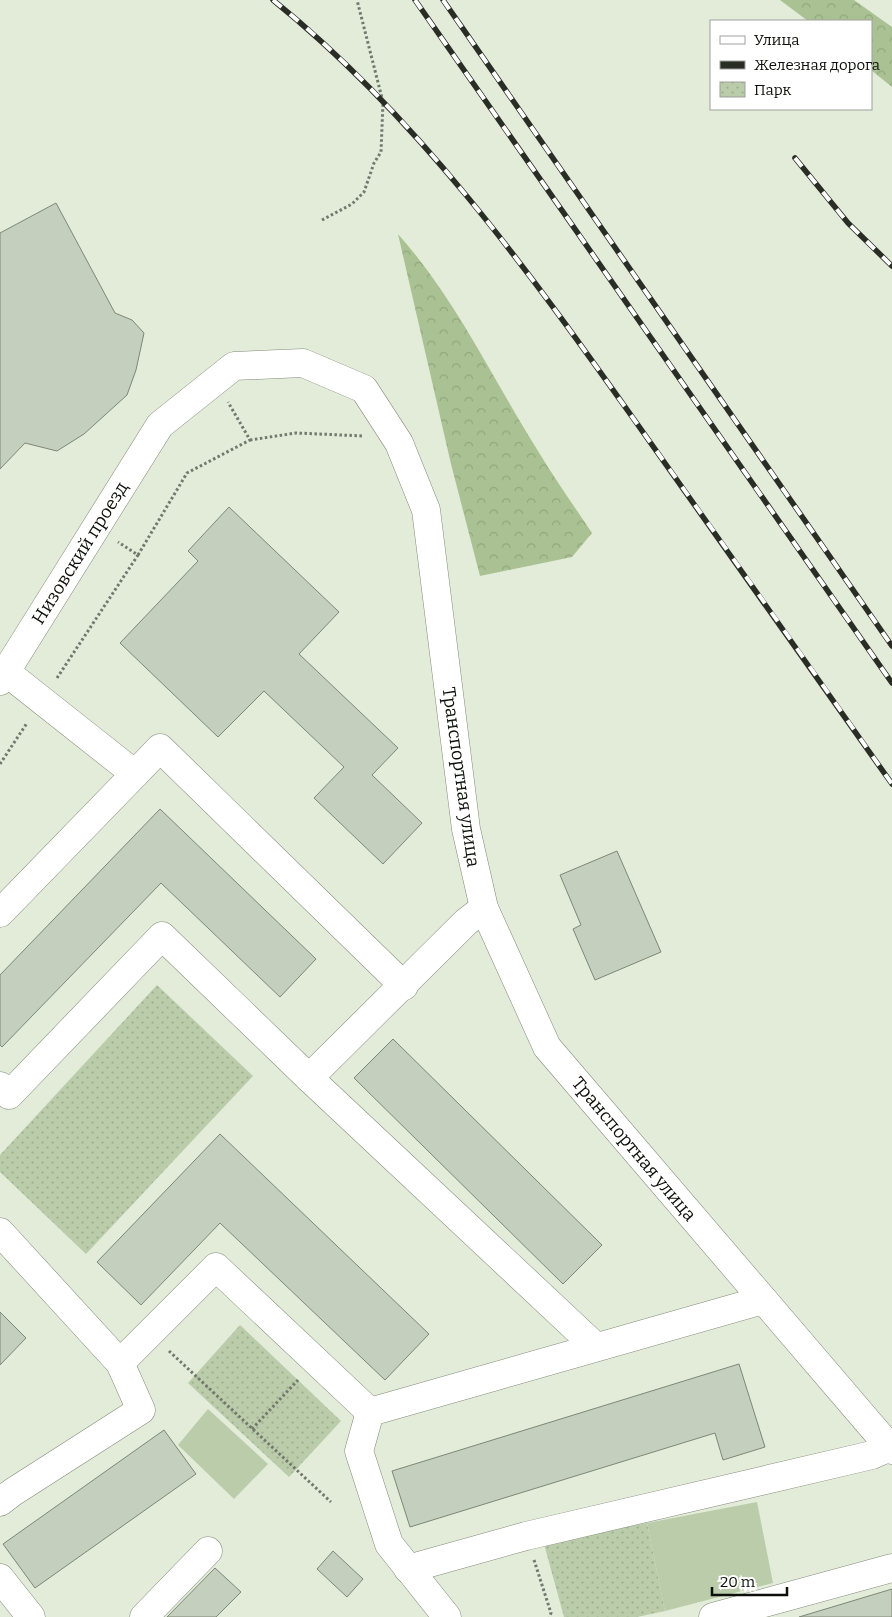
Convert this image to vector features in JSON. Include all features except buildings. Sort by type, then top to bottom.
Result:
[{"type":"street","name":"Транспортная улица","points":[[160,425],[234,366],[303,363],[364,389],[399,443],[426,510],[466,829],[484,908],[548,1047],[891,1448]]},
{"type":"street","name":"Низовский проезд","points":[[3,677],[160,425]]},
{"type":"street","points":[[3,677],[42,700],[134,774]]},
{"type":"street","points":[[0,913],[160,748],[404,986]]},
{"type":"street","points":[[310,1078],[466,922],[484,908]]},
{"type":"street","points":[[3,1096],[162,936],[596,1347]]},
{"type":"street","points":[[0,1232],[120,1363],[141,1410],[4,1492]]},
{"type":"street","points":[[120,1363],[216,1267],[370,1412]]},
{"type":"street","points":[[370,1412],[763,1300]]},
{"type":"street","points":[[370,1412],[359,1451],[389,1544],[446,1617]]},
{"type":"street","points":[[408,1569],[526,1536],[872,1455],[891,1448]]},
{"type":"street","points":[[144,1617],[208,1551]]},
{"type":"street","points":[[713,1617],[892,1568]]},
{"type":"street","points":[[0,1578],[31,1617]]},
{"type":"path","points":[[322,220],[352,204],[364,192],[374,163],[381,152],[384,102],[356,0]]},
{"type":"path","points":[[216,380],[250,440]]},
{"type":"path","points":[[0,764],[138,555],[187,474],[250,440],[296,433],[371,436]]},
{"type":"path","points":[[96,527],[138,555]]},
{"type":"path","points":[[150,1334],[331,1502]]},
{"type":"path","points":[[252,1429],[316,1362]]},
{"type":"path","points":[[526,1536],[551,1613],[549,1617]]},
{"type":"green space","points":[[780,0],[854,0],[892,27],[892,87],[872,71],[872,20],[807,20]]},
{"type":"green space","points":[[398,234],[419,259],[456,312],[538,451],[592,533],[572,557],[480,576],[451,464]]},
{"type":"green space","points":[[157,985],[253,1076],[86,1254],[0,1172],[0,1155]]},
{"type":"green space","points":[[240,1325],[341,1421],[289,1477],[188,1383]]},
{"type":"green space","points":[[208,1409],[268,1464],[234,1499],[178,1445]]},
{"type":"green space","points":[[757,1502],[773,1583],[665,1611],[647,1523]]},
{"type":"green space","points":[[647,1523],[665,1611],[637,1617],[564,1617],[544,1544]]},
{"type":"railway","points":[[273,0],[325,45],[375,93],[422,144],[510,251],[593,362],[892,784]]},
{"type":"railway","points":[[415,0],[892,683]]},
{"type":"railway","points":[[443,0],[892,646]]},
{"type":"railway","points":[[795,158],[848,223],[892,266]]}]
